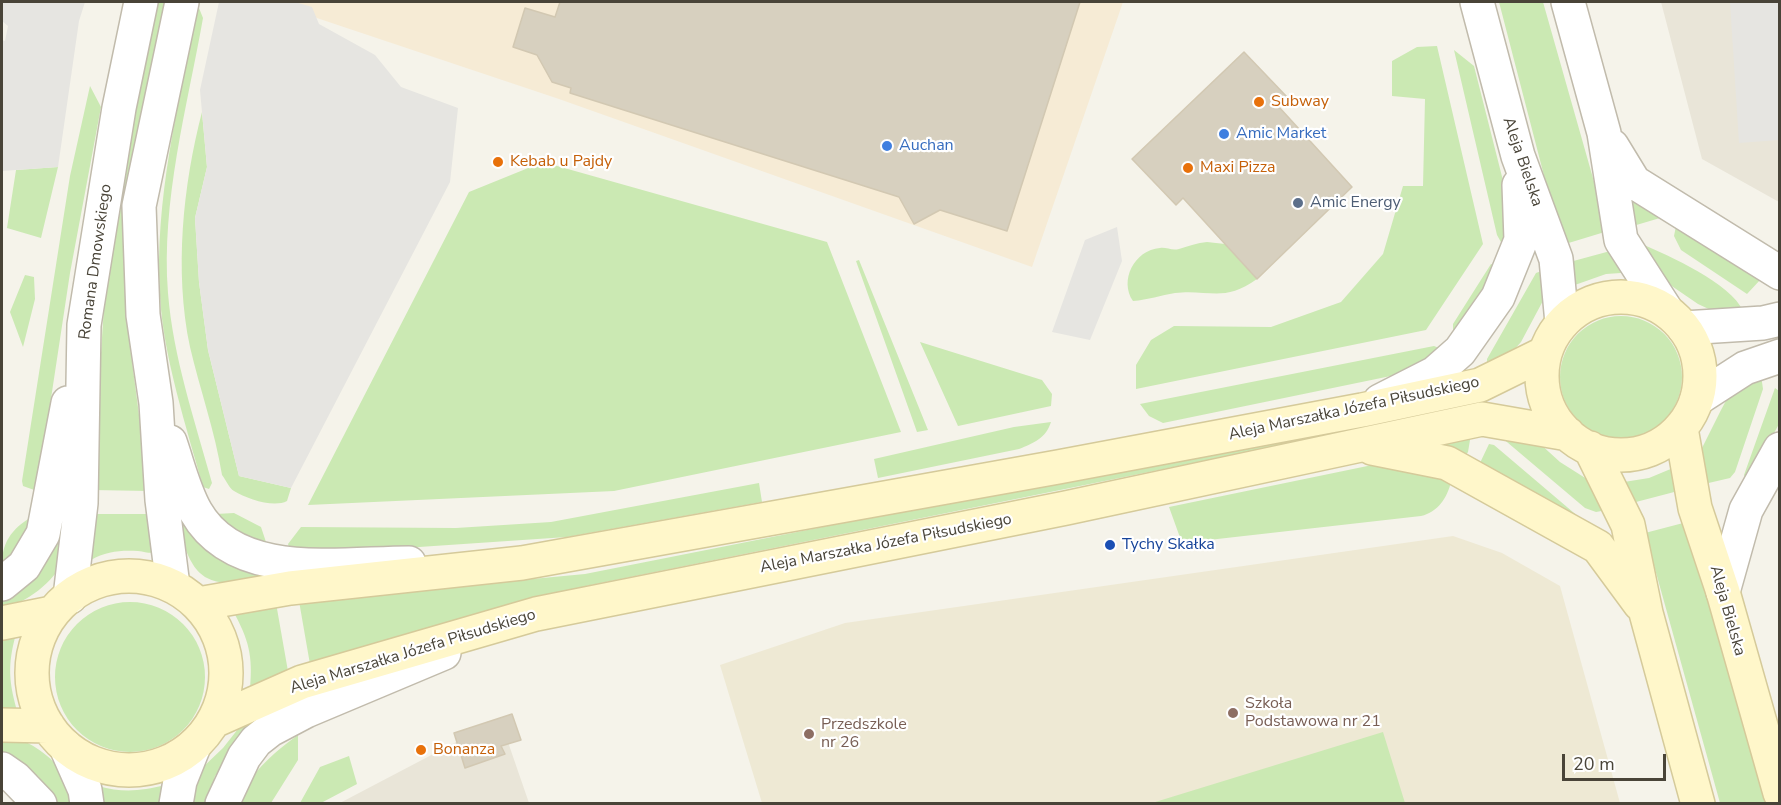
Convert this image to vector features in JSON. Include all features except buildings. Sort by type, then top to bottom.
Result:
[{"type":"main road","points":[[1579,441],[1614,454],[1639,453],[1662,443],[1681,428],[1697,399],[1700,374],[1696,350],[1675,319],[1645,300],[1623,297],[1600,299],[1579,308],[1562,323],[1551,337],[1545,353],[1542,375],[1545,397],[1554,417],[1579,441],[1628,525],[1646,613],[1698,804]]},
{"type":"main road","name":"Aleja Marszałka Józefa Piłsudskiego","points":[[186,595],[290,588],[522,563],[1362,410],[1480,385],[1545,353]]},
{"type":"main road","name":"Aleja Marszałka Józefa Piłsudskiego","points":[[214,720],[302,682],[536,614],[1066,508],[1482,418],[1579,441]]},
{"type":"main road","name":"Aleja Bielska","points":[[1681,428],[1695,508],[1723,592],[1779,793]]},
{"type":"main road","points":[[1356,445],[1447,463],[1598,547],[1646,613]]},
{"type":"main road","points":[[2,623],[61,605],[92,583],[119,576],[147,577],[186,595],[217,629],[226,659],[225,691],[214,720],[194,746],[171,761],[144,769],[107,767],[89,761],[57,737],[35,697],[32,664],[37,639],[61,605]]},
{"type":"main road","points":[[2,725],[57,737]]},
{"type":"street","name":"Romana Dmowskiego","points":[[61,605],[81,503],[84,325],[119,108],[141,2]]},
{"type":"street","points":[[182,2],[139,206],[143,315],[156,403],[162,500],[186,595]]},
{"type":"street","name":"Aleja Bielska","points":[[1477,2],[1518,156],[1556,259],[1562,323]]},
{"type":"street","points":[[1569,2],[1604,133],[1621,240],[1675,319],[1763,323],[1779,319]]},
{"type":"street","points":[[1604,133],[1634,182],[1779,273]]},
{"type":"street","points":[[1362,410],[1435,373],[1460,351],[1498,297],[1521,240],[1518,156]]},
{"type":"street","points":[[2,584],[24,566],[43,534],[84,325]]},
{"type":"street","points":[[1697,399],[1745,368],[1779,356]]},
{"type":"street","points":[[156,403],[196,512],[216,537],[230,548],[253,558],[287,564],[522,563]]},
{"type":"street","points":[[1723,592],[1746,510],[1779,449]]},
{"type":"street","points":[[222,804],[244,757],[256,741],[270,730],[306,711],[536,614]]},
{"type":"street","points":[[57,737],[86,790],[87,804]]},
{"type":"street","points":[[176,804],[180,781],[194,746]]},
{"type":"street","points":[[2,769],[15,778],[40,804]]},
{"type":"shaded area","points":[[2,2],[85,2],[79,21],[58,167],[2,171],[2,40],[5,41],[8,26],[2,21]]},
{"type":"shaded area","points":[[219,2],[295,2],[312,7],[319,24],[375,55],[401,87],[458,108],[450,182],[291,488],[239,476],[208,350],[199,282],[195,218],[207,167],[200,90]]},
{"type":"shaded area","name":"Auchan","points":[[269,2],[1123,2],[1032,267],[559,99]]},
{"type":"shaded area","points":[[1661,2],[1779,2],[1779,202],[1702,159]]},
{"type":"shaded area","points":[[1730,2],[1779,2],[1779,140],[1739,143]]},
{"type":"shaded area","points":[[1117,227],[1122,261],[1090,340],[1052,332],[1085,240]]},
{"type":"shaded area","name":"Szkoła Podstawowa nr 21","points":[[1453,536],[1502,553],[1560,586],[1620,803],[762,803],[720,665],[845,623]]},
{"type":"shaded area","points":[[500,719],[529,803],[338,804]]},
{"type":"green space","points":[[156,2],[166,2],[130,196],[125,308],[149,491],[92,490],[104,307],[121,194]]},
{"type":"green space","points":[[1499,2],[1543,2],[1608,231],[1562,245]]},
{"type":"green space","points":[[199,8],[203,18],[177,155],[168,224],[167,258],[168,293],[175,341],[212,483],[209,489],[203,487],[171,368],[162,319],[159,260],[169,153],[196,11]]},
{"type":"green space","points":[[1437,46],[1483,244],[1426,330],[1136,389],[1136,365],[1151,340],[1174,326],[1271,327],[1341,302],[1383,254],[1403,186],[1423,186],[1425,99],[1392,96],[1392,61],[1417,47]]},
{"type":"green space","points":[[1454,50],[1474,66],[1514,224],[1502,244],[1497,235]]},
{"type":"green space","points":[[90,86],[101,107],[70,273],[37,491],[23,486],[22,481],[70,176]]},
{"type":"green space","points":[[202,112],[207,167],[195,218],[199,282],[208,350],[239,476],[291,488],[287,501],[282,503],[260,502],[239,494],[231,488],[222,475],[190,347],[182,288],[183,228],[190,169]]},
{"type":"green space","points":[[543,162],[827,242],[901,432],[614,491],[308,505],[469,192]]},
{"type":"green space","points":[[58,167],[41,238],[7,228],[16,170]]},
{"type":"green space","points":[[1622,189],[1661,216],[1660,218],[1633,226]]},
{"type":"green space","points":[[1676,226],[1761,279],[1747,294],[1681,250],[1674,236]]},
{"type":"green space","points":[[1207,242],[1225,244],[1257,279],[1235,291],[1226,293],[1175,293],[1133,301],[1129,293],[1129,276],[1136,260],[1143,254],[1160,248],[1176,249]]},
{"type":"green space","points":[[1642,244],[1698,271],[1726,290],[1743,311],[1713,311],[1698,304],[1660,278]]},
{"type":"green space","points":[[1614,250],[1621,273],[1606,274],[1572,286],[1566,263]]},
{"type":"green space","points":[[859,260],[928,430],[917,432],[856,261]]},
{"type":"green space","points":[[1491,264],[1500,266],[1453,332],[1453,324]]},
{"type":"green space","points":[[1547,269],[1545,297],[1521,342],[1513,351],[1487,365],[1487,359],[1536,273]]},
{"type":"green space","points":[[25,275],[34,277],[35,299],[23,347],[10,312]]},
{"type":"green space","points":[[1621,316],[1644,320],[1664,334],[1678,354],[1682,377],[1678,400],[1664,420],[1644,434],[1621,438],[1598,434],[1578,420],[1564,400],[1560,377],[1564,354],[1578,334],[1598,320]]},
{"type":"green space","points":[[920,342],[1042,380],[1052,394],[1051,406],[958,426]]},
{"type":"green space","points":[[1434,346],[1439,348],[1415,371],[1163,423],[1149,416],[1140,404]]},
{"type":"green space","points":[[1761,375],[1763,389],[1735,472],[1730,478],[1700,485],[1698,461],[1702,448],[1728,397]]},
{"type":"green space","points":[[1775,388],[1779,391],[1779,424],[1747,482],[1744,475]]},
{"type":"green space","points":[[1469,399],[1470,407],[586,586],[311,670],[299,601],[585,574]]},
{"type":"green space","points":[[1051,422],[1043,436],[1019,449],[878,478],[874,459],[1014,427]]},
{"type":"green space","points":[[1472,428],[1468,452],[1462,461],[1423,440]]},
{"type":"green space","points":[[1501,437],[1538,442],[1560,462],[1590,481],[1612,509],[1596,512],[1585,508]]},
{"type":"green space","points":[[1489,444],[1494,445],[1587,524],[1479,465]]},
{"type":"green space","points":[[1401,462],[1451,482],[1447,494],[1437,508],[1421,516],[1182,543],[1169,507],[1382,463]]},
{"type":"green space","points":[[1673,468],[1678,491],[1636,502],[1624,482],[1649,478]]},
{"type":"green space","points":[[759,483],[762,502],[567,537],[419,547],[290,551],[288,544],[301,527],[456,528],[551,522]]},
{"type":"green space","points":[[234,513],[261,527],[268,548],[234,533],[216,514]]},
{"type":"green space","points":[[92,514],[149,514],[157,552],[114,552],[91,560],[88,555]]},
{"type":"green space","points":[[175,515],[267,571],[272,582],[230,583],[205,577],[188,556]]},
{"type":"green space","points":[[33,516],[30,536],[2,569],[3,552],[9,538],[19,526]]},
{"type":"green space","points":[[70,516],[68,549],[54,576],[21,602],[2,610],[2,597],[57,517]]},
{"type":"green space","points":[[1687,522],[1766,803],[1720,803],[1645,533]]},
{"type":"green space","points":[[130,602],[145,603],[159,608],[172,614],[183,624],[193,635],[199,648],[204,662],[204,692],[199,706],[193,719],[183,730],[172,740],[159,746],[145,751],[130,752],[115,751],[101,746],[88,740],[77,730],[67,719],[61,706],[56,692],[55,677],[56,662],[61,648],[67,635],[77,624],[88,614],[101,608],[115,603]]},
{"type":"green space","points":[[276,603],[289,677],[250,689],[249,648],[233,611]]},
{"type":"green space","points":[[16,634],[10,674],[18,714],[2,715],[2,636]]},
{"type":"green space","points":[[268,709],[215,776],[208,803],[187,804],[201,769],[223,748],[238,729],[252,717]]},
{"type":"green space","points":[[1383,732],[1405,803],[1152,803]]},
{"type":"green space","points":[[2,734],[27,743],[50,758],[67,778],[77,803],[57,803],[38,776],[2,756]]},
{"type":"green space","points":[[298,735],[298,760],[271,803],[234,804],[247,783],[262,766]]},
{"type":"green space","points":[[349,756],[357,784],[321,803],[300,803],[320,767]]},
{"type":"green space","points":[[165,785],[162,804],[101,803],[98,786],[116,790],[132,790]]},
{"type":"place","name":"Subway","points":[[1259,102]]},
{"type":"place","name":"Amic Market","points":[[1224,134]]},
{"type":"place","name":"Auchan","points":[[887,146]]},
{"type":"place","name":"Kebab u Pajdy","points":[[498,162]]},
{"type":"place","name":"Maxi Pizza","points":[[1188,168]]},
{"type":"place","name":"Amic Energy","points":[[1298,203]]},
{"type":"place","name":"Tychy Skałka","points":[[1110,545]]},
{"type":"place","name":"Szkoła Podstawowa nr 21","points":[[1233,713]]},
{"type":"place","name":"Przedszkole nr 26","points":[[809,734]]},
{"type":"place","name":"Bonanza","points":[[421,750]]}]
